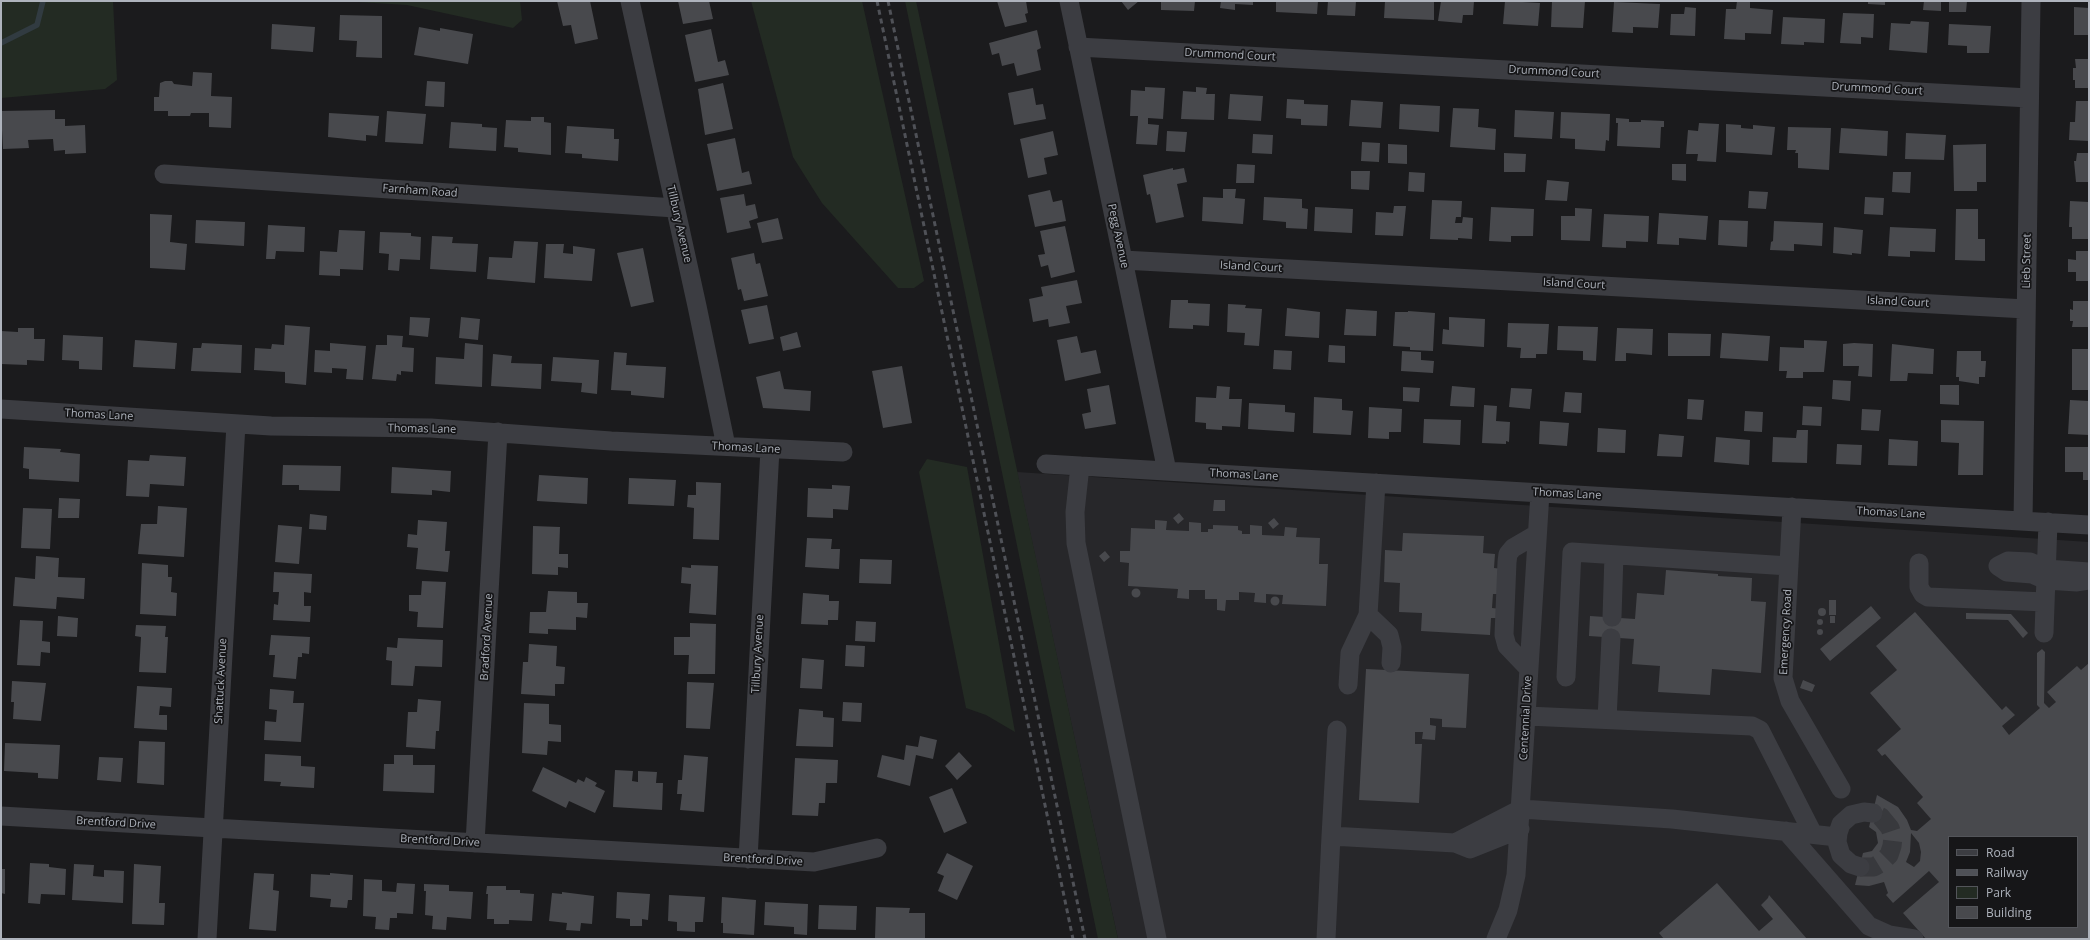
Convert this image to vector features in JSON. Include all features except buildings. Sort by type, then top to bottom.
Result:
[{"type":"street","name":"Tillbury Avenue","points":[[630,1],[726,446]]},
{"type":"street","name":"Pegg Avenue","points":[[1069,1],[1167,471]]},
{"type":"street","name":"Lieb Street","points":[[2023,521],[2031,1]]},
{"type":"street","name":"Drummond Court","points":[[1078,47],[2029,98]]},
{"type":"street","name":"Farnham Road","points":[[164,174],[675,208]]},
{"type":"street","name":"Island Court","points":[[1123,260],[2026,309]]},
{"type":"street","name":"Thomas Lane","points":[[1,409],[236,424],[431,428],[612,441],[844,452]]},
{"type":"street","name":"Shattuck Avenue","points":[[207,939],[236,424]]},
{"type":"street","name":"Bradford Avenue","points":[[475,843],[498,432]]},
{"type":"street","name":"Tillbury Avenue","points":[[748,859],[758,631],[770,449]]},
{"type":"street","name":"Thomas Lane","points":[[1046,464],[2089,525]]},
{"type":"street","points":[[1080,466],[1075,512],[1076,543],[1157,939]]},
{"type":"street","points":[[1348,685],[1350,653],[1368,615],[1376,483]]},
{"type":"street","name":"Centennial Drive","points":[[1496,939],[1506,917],[1514,887],[1520,829],[1540,493]]},
{"type":"street","name":"Emergency Road","points":[[1792,507],[1782,671],[1790,701],[1841,789]]},
{"type":"street","points":[[2044,633],[2048,522]]},
{"type":"street","points":[[1529,669],[1507,646],[1504,636],[1507,562],[1508,554],[1513,548],[1537,534]]},
{"type":"street","points":[[1566,677],[1572,552],[1789,566]]},
{"type":"street","points":[[1612,617],[1614,555]]},
{"type":"street","points":[[1919,563],[1919,588],[1922,594],[1928,598],[2045,602]]},
{"type":"street","points":[[2046,575],[2089,572]]},
{"type":"street","points":[[2046,575],[2077,582],[2089,580]]},
{"type":"street","points":[[1368,615],[1389,636],[1392,647],[1391,663]]},
{"type":"street","points":[[1607,720],[1611,638]]},
{"type":"street","points":[[1526,716],[1752,726],[1760,730],[1813,834]]},
{"type":"street","points":[[1326,939],[1337,730]]},
{"type":"street","points":[[1455,843],[1521,809],[1672,819],[1837,837]]},
{"type":"street","points":[[1860,867],[1851,864],[1844,859],[1839,851],[1837,837],[1841,824],[1851,815],[1864,812],[1873,813]]},
{"type":"street","name":"Brentford Drive","points":[[1,816],[814,862],[878,848]]},
{"type":"street","points":[[1331,836],[1455,843],[1470,849],[1520,829]]},
{"type":"street","points":[[1786,831],[1871,933],[1914,939]]},
{"type":"shaded area","points":[[1017,472],[2089,542],[2089,939],[1118,939]]},
{"type":"green space","points":[[1,1],[113,1],[117,80],[105,89],[1,98]]},
{"type":"green space","points":[[342,1],[520,1],[522,20],[513,28],[407,5]]},
{"type":"green space","points":[[751,1],[862,1],[924,281],[914,288],[898,288],[822,203],[793,157]]},
{"type":"green space","points":[[905,1],[916,1],[1118,939],[1098,939]]},
{"type":"green space","points":[[927,459],[967,467],[1015,732],[986,715],[966,708],[919,472]]},
{"type":"waterway","points":[[1,43],[37,25],[43,1]]},
{"type":"tunnel","points":[[1860,867],[1874,867],[1882,862],[1889,855],[1892,846],[1893,837],[1890,828],[1881,817],[1873,813]]},
{"type":"railway","points":[[877,1],[1073,939]]},
{"type":"railway","points":[[888,1],[1085,939]]}]
